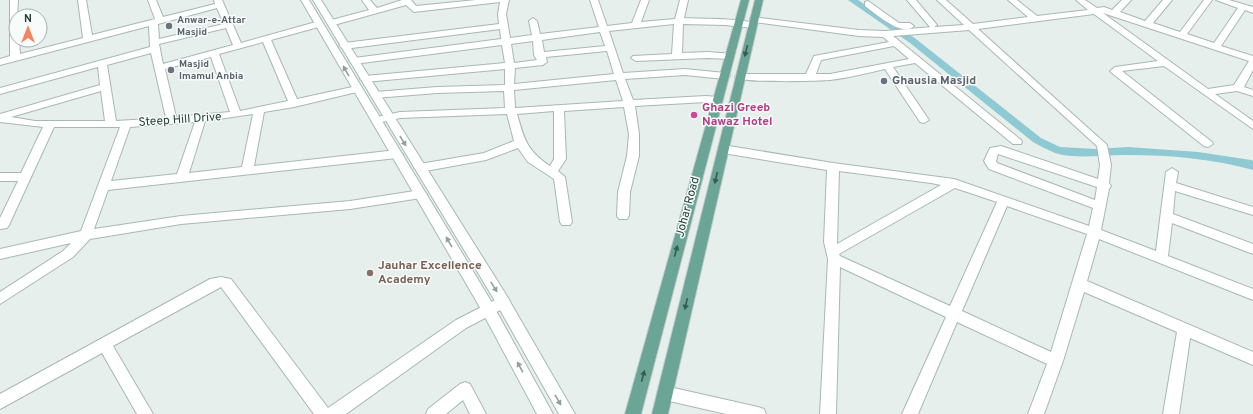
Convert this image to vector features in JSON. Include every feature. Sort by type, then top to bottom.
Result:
[{"type":"main road","name":"Johar Road","points":[[633,414],[690,198],[745,0]]},
{"type":"main road","name":"Johar Road","points":[[660,414],[759,0]]},
{"type":"street","points":[[14,0],[15,58]]},
{"type":"street","points":[[82,0],[88,39]]},
{"type":"street","points":[[152,0],[156,22],[155,46],[172,121]]},
{"type":"street","points":[[305,0],[344,46],[375,95],[397,154],[488,308],[545,414]]},
{"type":"street","points":[[317,0],[325,24],[357,90],[383,118],[420,168],[503,302],[566,414]]},
{"type":"street","points":[[366,0],[375,11]]},
{"type":"street","points":[[159,68],[238,45],[375,11],[407,1],[414,9],[500,0]]},
{"type":"street","points":[[505,0],[502,14],[505,42],[510,66],[509,104],[520,144],[532,159],[559,177],[566,222]]},
{"type":"street","points":[[594,0],[602,29],[629,104],[634,134],[633,156],[624,192],[623,216]]},
{"type":"street","points":[[636,25],[645,0]]},
{"type":"street","points":[[677,56],[679,21],[684,0]]},
{"type":"street","points":[[911,0],[933,26]]},
{"type":"street","points":[[868,4],[897,26],[933,26],[954,24],[956,22],[934,0]]},
{"type":"street","points":[[942,0],[1102,145],[1105,152],[1105,186],[1094,232],[1080,284],[1056,361],[1036,414]]},
{"type":"street","points":[[1012,0],[1035,19]]},
{"type":"street","points":[[1114,13],[1126,0]]},
{"type":"street","points":[[1147,24],[1168,0]]},
{"type":"street","points":[[1182,35],[1208,0]]},
{"type":"street","points":[[1220,0],[1253,10]]},
{"type":"street","points":[[1083,1],[1253,126]]},
{"type":"street","points":[[0,62],[156,22],[219,3],[238,45]]},
{"type":"street","points":[[1216,46],[1243,7]]},
{"type":"street","points":[[810,78],[817,58],[906,32],[971,27],[1104,10],[1216,46],[1253,60],[1238,88]]},
{"type":"street","points":[[365,79],[540,63],[542,62],[539,55],[533,21]]},
{"type":"street","points":[[354,61],[536,37],[679,21],[739,24],[754,22],[892,37],[917,60],[1017,142]]},
{"type":"street","points":[[0,91],[102,64],[155,46],[229,25]]},
{"type":"street","points":[[344,46],[504,26]]},
{"type":"street","points":[[266,38],[294,104]]},
{"type":"street","points":[[539,55],[609,48]]},
{"type":"street","points":[[214,52],[236,115]]},
{"type":"street","points":[[636,58],[708,54],[730,56]]},
{"type":"street","points":[[740,77],[830,77],[917,60]]},
{"type":"street","points":[[1166,63],[1118,69],[1114,71],[1208,144]]},
{"type":"street","points":[[102,64],[111,124]]},
{"type":"street","points":[[887,65],[924,120]]},
{"type":"street","points":[[437,90],[441,72]]},
{"type":"street","points":[[375,95],[437,90],[509,88],[650,73],[685,72],[725,76]]},
{"type":"street","points":[[0,118],[105,87]]},
{"type":"street","points":[[1207,92],[1238,88],[1253,93]]},
{"type":"street","name":"Steep Hill Drive","points":[[0,118],[20,122],[50,124],[126,124],[201,119],[259,111],[357,90]]},
{"type":"street","points":[[383,118],[400,115],[511,111],[706,99],[718,100]]},
{"type":"street","points":[[552,172],[560,159],[559,108]]},
{"type":"street","points":[[247,171],[259,111]]},
{"type":"street","points":[[182,177],[201,119]]},
{"type":"street","points":[[3,225],[50,124]]},
{"type":"street","points":[[0,299],[68,254],[86,235],[126,124]]},
{"type":"street","points":[[420,168],[486,156],[520,144]]},
{"type":"street","points":[[723,149],[833,167],[930,179],[962,185],[1094,232],[1253,295]]},
{"type":"street","points":[[1100,206],[993,166],[990,162],[994,151],[1001,150],[1105,186]]},
{"type":"street","points":[[104,186],[397,154]]},
{"type":"street","points":[[828,414],[833,255],[830,242],[833,167]]},
{"type":"street","points":[[1161,259],[1172,172]]},
{"type":"street","points":[[0,176],[25,177]]},
{"type":"street","points":[[833,255],[954,184]]},
{"type":"street","points":[[1170,185],[1253,211]]},
{"type":"street","points":[[0,254],[86,235],[181,220],[350,205],[421,194]]},
{"type":"street","points":[[910,414],[1004,200]]},
{"type":"street","points":[[1166,217],[1253,249]]},
{"type":"street","points":[[833,255],[1056,361]]},
{"type":"street","points":[[0,402],[215,283],[221,282],[226,283],[323,414]]},
{"type":"street","points":[[1080,284],[1253,359]]},
{"type":"street","points":[[333,414],[461,324],[488,308],[503,302]]},
{"type":"street","points":[[1171,414],[1184,330]]},
{"type":"street","points":[[105,344],[145,414]]},
{"type":"street","points":[[434,414],[465,389],[478,414]]},
{"type":"street","points":[[665,393],[758,414]]},
{"type":"waterway","points":[[852,0],[913,41],[1037,140],[1058,150],[1096,153],[1128,151],[1198,156],[1247,163],[1253,166]]},
{"type":"place","name":"Anwar-e-Attar Masjid","points":[[169,26]]},
{"type":"place","name":"Masjid Imamul Anbia","points":[[171,70]]},
{"type":"place","name":"Ghausia Masjid","points":[[884,81]]},
{"type":"place","name":"Ghazi Greeb Nawaz Hotel","points":[[694,115]]},
{"type":"place","name":"Jauhar Excellence Academy","points":[[370,273]]}]
